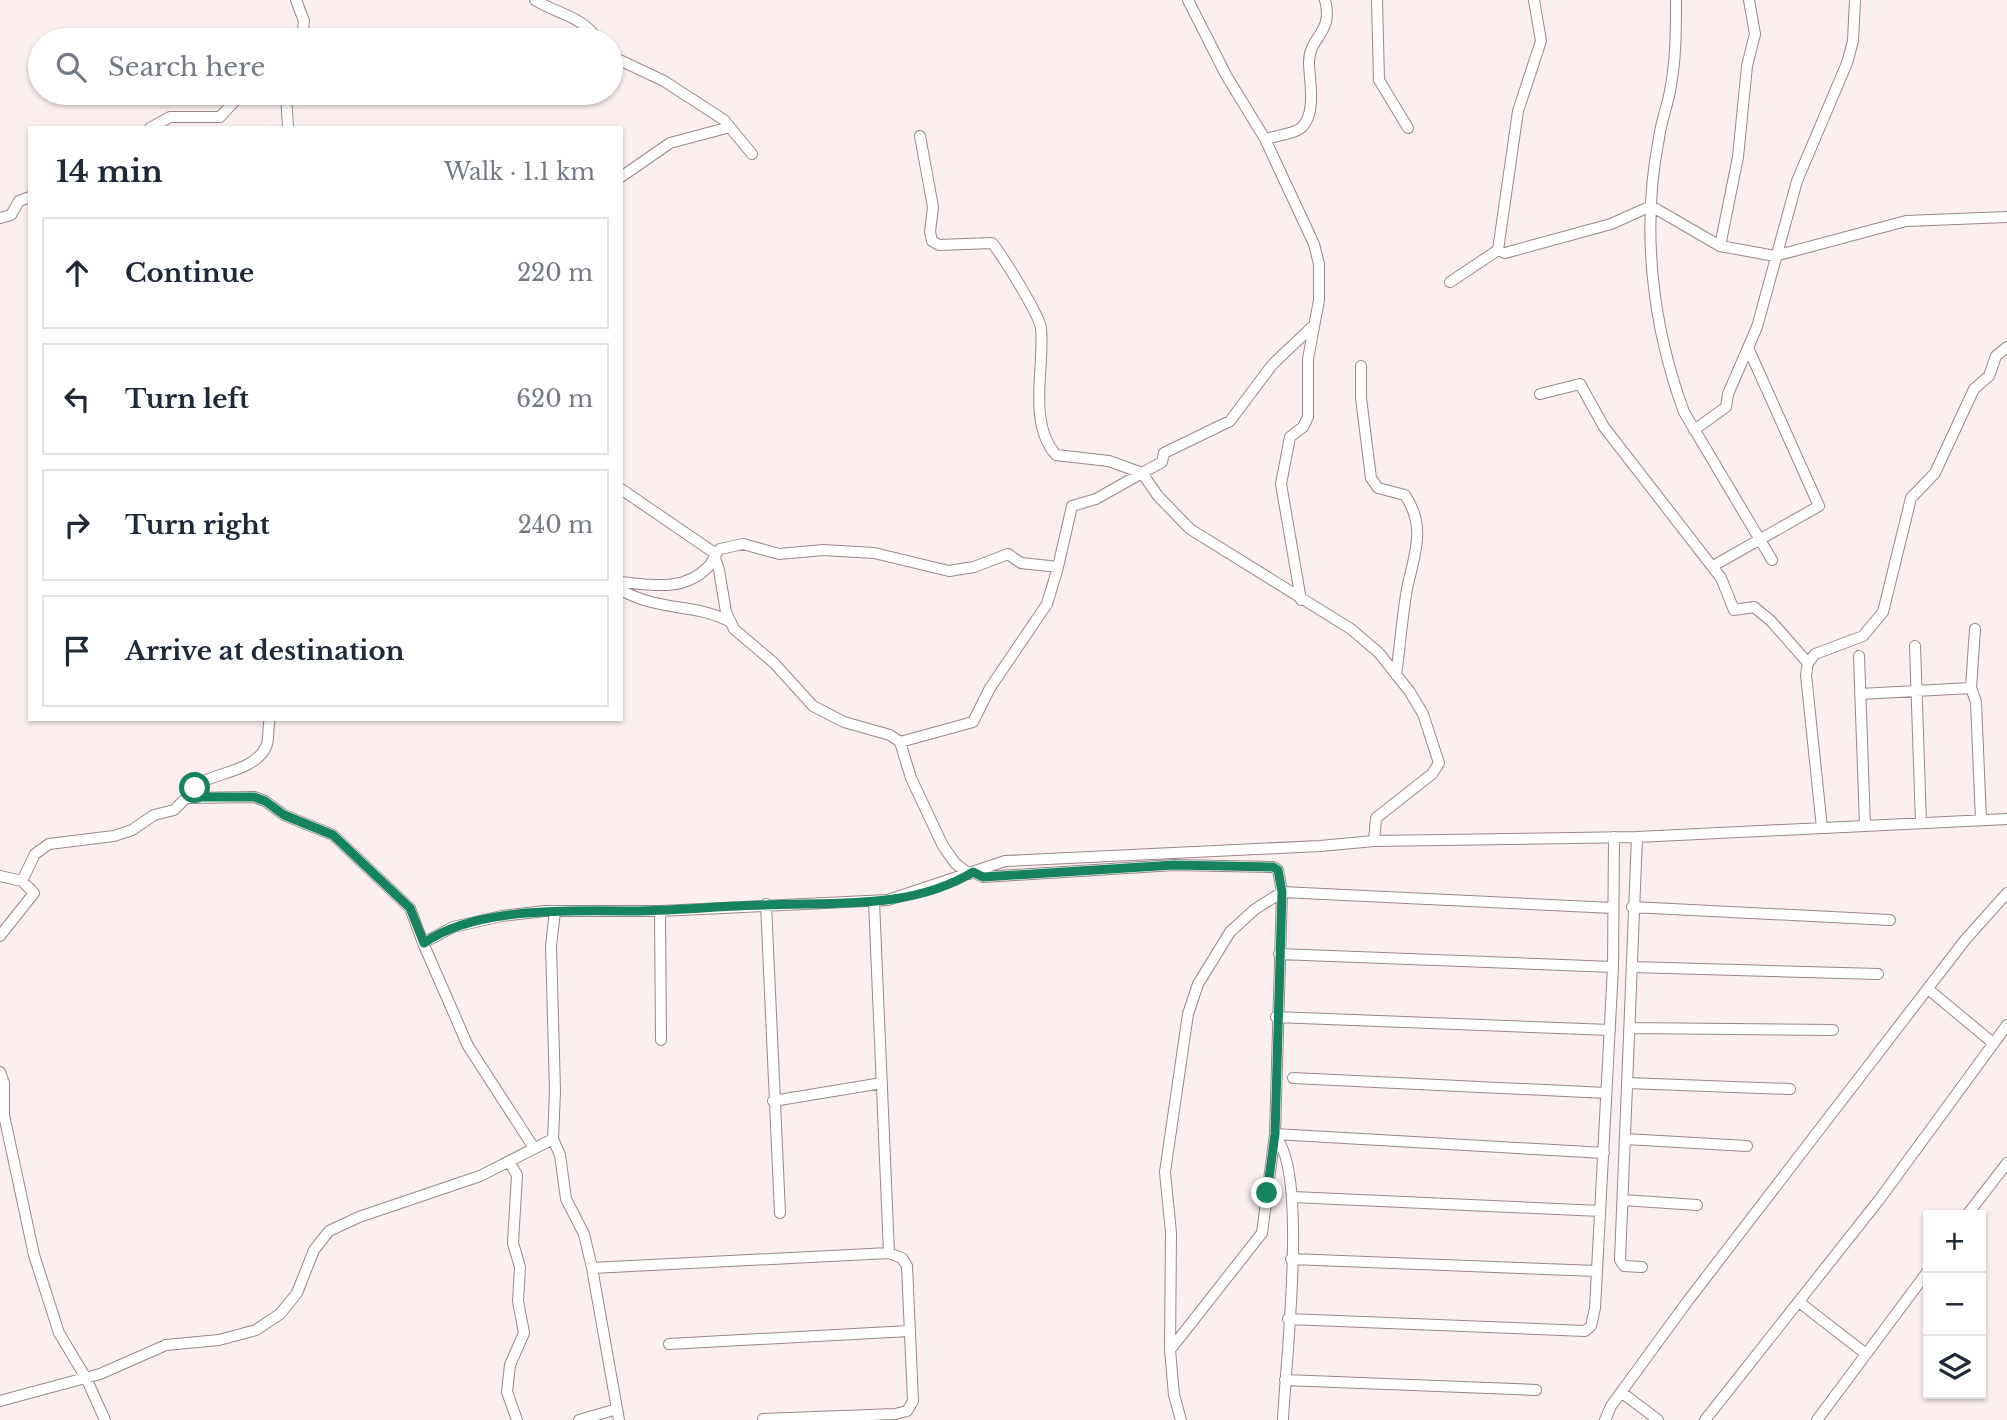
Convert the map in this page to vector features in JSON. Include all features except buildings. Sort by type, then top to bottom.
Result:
[{"type":"street","points":[[296,0],[304,21],[303,28]]},
{"type":"street","points":[[535,0],[551,10],[568,13],[587,28]]},
{"type":"street","points":[[1188,0],[1226,75],[1265,139],[1314,244],[1320,281],[1308,359],[1308,417],[1303,428],[1290,437],[1281,484],[1301,600]]},
{"type":"street","points":[[1265,139],[1300,128],[1305,122],[1312,87],[1310,56],[1329,18],[1326,0]]},
{"type":"street","points":[[1377,0],[1379,80],[1408,128]]},
{"type":"street","points":[[1450,282],[1498,250],[1518,111],[1541,41],[1534,0]]},
{"type":"street","points":[[1676,0],[1676,44],[1670,90],[1658,139],[1651,206],[1649,242],[1654,292],[1676,390],[1694,430],[1772,560]]},
{"type":"street","points":[[1720,246],[1738,157],[1747,66],[1755,34],[1749,0]]},
{"type":"street","points":[[1694,430],[1726,407],[1728,394],[1749,350],[1811,143],[1847,63],[1853,41],[1855,0]]},
{"type":"street","points":[[623,62],[664,81],[730,127],[752,154]]},
{"type":"street","points":[[154,126],[170,117],[220,117],[231,105]]},
{"type":"street","points":[[287,105],[288,126]]},
{"type":"street","points":[[623,176],[670,143],[730,127]]},
{"type":"street","points":[[920,136],[933,208],[930,232],[932,241],[939,245],[992,243],[1041,325],[1039,386],[1044,432],[1049,447],[1056,455],[1109,461],[1142,473],[1166,506],[1190,529],[1351,629],[1379,653],[1423,714],[1439,763],[1432,774],[1376,818],[1374,841]]},
{"type":"street","points":[[0,218],[11,215],[19,201],[28,198]]},
{"type":"street","points":[[1498,250],[1505,253],[1588,231],[1651,206]]},
{"type":"street","points":[[1651,206],[1720,246],[1775,256],[1906,221],[2007,217]]},
{"type":"street","points":[[900,743],[973,722],[990,688],[1047,604],[1072,506],[1096,499],[1162,462],[1164,453],[1173,446],[1230,421],[1272,365],[1314,325]]},
{"type":"street","points":[[1822,828],[1806,675],[1808,663],[1815,654],[1863,636],[1883,612],[1911,498],[1935,472],[1974,389],[1989,376],[1996,356],[2007,346]]},
{"type":"street","points":[[1713,566],[1819,506],[1776,416],[1749,350]]},
{"type":"street","points":[[1360,366],[1361,398],[1371,478],[1378,488],[1405,495],[1417,525],[1419,544],[1407,587],[1396,676]]},
{"type":"street","points":[[1540,394],[1580,384],[1604,427],[1713,566],[1734,610],[1754,607],[1771,621],[1808,663]]},
{"type":"street","points":[[623,490],[715,555],[729,621]]},
{"type":"street","points":[[623,582],[671,586],[684,583],[707,568],[723,547],[743,544],[779,554],[823,550],[874,552],[949,571],[974,567],[1008,554],[1021,563],[1058,567]]},
{"type":"street","points":[[623,591],[652,604],[707,611],[729,621],[774,663],[813,706],[844,722],[890,735],[900,743],[911,778],[943,846],[955,863],[971,873],[983,877],[1174,865],[1273,867],[1278,870],[1282,892],[1276,1017],[1275,1136],[1262,1233],[1170,1350]]},
{"type":"street","points":[[1975,628],[1971,688],[1976,702],[1981,820]]},
{"type":"street","points":[[1915,646],[1921,823]]},
{"type":"street","points":[[1858,656],[1865,826]]},
{"type":"street","points":[[1860,694],[1971,688]]},
{"type":"street","points":[[193,797],[198,784],[231,772],[260,754],[267,744],[270,721]]},
{"type":"street","points":[[22,881],[35,854],[49,844],[114,836],[132,830],[154,815],[174,810],[183,800],[193,797],[254,797],[265,801],[284,815],[333,835],[410,908],[468,1046],[534,1148]]},
{"type":"street","points":[[424,943],[453,927],[502,916],[555,911],[660,911],[874,901],[909,895],[1005,862],[1374,841],[1614,838],[2007,819]]},
{"type":"street","points":[[1637,837],[1632,907],[1620,1263],[1624,1266],[1642,1267]]},
{"type":"street","points":[[1288,1319],[1585,1331],[1591,1326],[1595,1308],[1613,967],[1614,838]]},
{"type":"street","points":[[0,876],[22,881],[34,893],[0,936]]},
{"type":"street","points":[[1181,1420],[1174,1395],[1170,1350],[1171,1233],[1166,1161],[1188,1014],[1198,984],[1230,932],[1254,910],[1282,892],[1614,908]]},
{"type":"street","points":[[1605,1420],[1621,1392],[1686,1302],[1965,940],[2007,893]]},
{"type":"street","points":[[874,901],[889,1254]]},
{"type":"street","points":[[766,904],[780,1213]]},
{"type":"street","points":[[1632,907],[1890,920]]},
{"type":"street","points":[[555,911],[551,946],[555,1091],[553,1139],[560,1156],[566,1199],[584,1234],[618,1415],[579,1420]]},
{"type":"street","points":[[660,911],[661,1040]]},
{"type":"street","points":[[1279,954],[1613,967]]},
{"type":"street","points":[[1632,967],[1878,974]]},
{"type":"street","points":[[1928,989],[1993,1043]]},
{"type":"street","points":[[1276,1017],[1610,1030]]},
{"type":"street","points":[[1706,1420],[1879,1200],[2007,1025]]},
{"type":"street","points":[[1630,1028],[1833,1030]]},
{"type":"street","points":[[0,1072],[4,1083],[4,1115],[34,1255],[59,1333],[86,1378],[105,1420]]},
{"type":"street","points":[[1293,1078],[1606,1093]]},
{"type":"street","points":[[774,1101],[882,1083]]},
{"type":"street","points":[[1628,1083],[1790,1089]]},
{"type":"street","points":[[1275,1136],[1604,1153]]},
{"type":"street","points":[[1275,1136],[1286,1153],[1293,1197],[1283,1420]]},
{"type":"street","points":[[0,1401],[86,1378],[166,1345],[219,1340],[256,1330],[280,1314],[298,1293],[314,1250],[329,1231],[510,1163],[553,1139]]},
{"type":"street","points":[[1625,1139],[1747,1146]]},
{"type":"street","points":[[510,1163],[517,1175],[513,1243],[520,1267],[518,1301],[524,1333],[510,1365],[507,1392],[517,1420]]},
{"type":"street","points":[[1971,1210],[2007,1164]]},
{"type":"street","points":[[1293,1197],[1600,1211]]},
{"type":"street","points":[[1623,1200],[1697,1205]]},
{"type":"street","points":[[592,1268],[898,1255],[907,1266],[913,1401],[907,1410],[895,1414],[762,1419]]},
{"type":"street","points":[[1291,1259],[1597,1271]]},
{"type":"street","points":[[1817,1420],[1927,1273]]},
{"type":"street","points":[[1799,1302],[1866,1354]]},
{"type":"street","points":[[669,1344],[909,1331]]},
{"type":"street","points":[[1285,1380],[1536,1390]]},
{"type":"street","points":[[1621,1392],[1658,1420]]},
{"type":"route","points":[[195,788],[193,797],[254,797],[265,801],[284,815],[333,835],[362,859],[410,908],[424,943],[453,927],[502,916],[545,911],[660,911],[887,900],[951,882],[973,872],[983,877],[1174,865],[1273,867],[1278,870],[1282,892],[1276,1017],[1275,1134],[1267,1193]]}]
